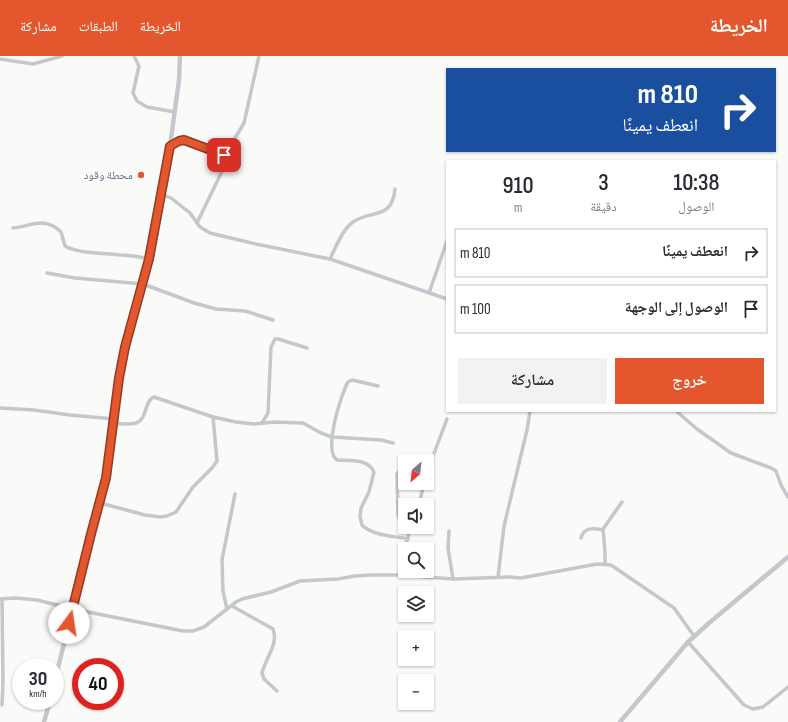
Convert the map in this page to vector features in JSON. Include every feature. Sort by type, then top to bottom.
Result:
[{"type":"street","points":[[2,59],[8,56]]},
{"type":"street","points":[[2,59],[33,64],[62,56]]},
{"type":"street","points":[[134,56],[139,66],[133,93],[137,101],[147,107],[175,112]]},
{"type":"street","points":[[61,658],[106,478],[119,378],[125,347],[149,259],[170,146],[179,80],[180,56]]},
{"type":"street","points":[[224,155],[244,122],[259,56]]},
{"type":"street","points":[[170,146],[184,140],[224,155],[227,161],[197,223]]},
{"type":"street","points":[[330,259],[343,234],[352,223],[364,217],[384,211],[388,208],[394,196],[395,189]]},
{"type":"street","points":[[161,194],[171,198],[190,214],[204,230],[256,244],[330,259],[446,299]]},
{"type":"street","points":[[13,228],[37,223],[49,223],[61,232],[65,246],[69,248],[149,259]]},
{"type":"street","points":[[429,293],[446,244]]},
{"type":"street","points":[[47,272],[75,278],[143,284],[194,303],[216,309],[245,311],[273,320]]},
{"type":"street","points":[[262,423],[268,413],[273,341],[278,339],[307,348]]},
{"type":"street","points":[[378,386],[352,380],[348,382],[336,412],[332,436],[333,454],[334,458],[337,460],[358,461],[371,467],[374,472],[369,492],[361,508],[360,516],[362,525],[365,528],[378,533],[408,539]]},
{"type":"street","points":[[0,408],[34,410],[132,424],[139,422],[150,400],[154,397],[213,417],[246,424],[303,423],[321,433],[332,436],[381,440],[393,443]]},
{"type":"street","points":[[498,578],[504,526],[527,430],[530,412]]},
{"type":"street","points":[[677,412],[697,429],[730,453],[776,471],[781,485],[788,497]]},
{"type":"street","points":[[100,503],[145,515],[160,517],[176,512],[193,486],[212,468],[216,461],[213,417]]},
{"type":"street","points":[[434,454],[447,418]]},
{"type":"street","points":[[398,473],[398,515]]},
{"type":"street","points":[[227,609],[223,591],[222,560],[235,494]]},
{"type":"street","points":[[605,564],[603,530],[622,502]]},
{"type":"street","points":[[581,538],[584,531],[589,529],[593,528],[603,530]]},
{"type":"street","points":[[449,531],[448,548],[453,579]]},
{"type":"street","points":[[407,542],[409,534]]},
{"type":"street","points":[[620,722],[694,636],[788,557]]},
{"type":"street","points":[[434,578],[453,579],[529,578],[597,564],[611,565],[674,608],[694,636]]},
{"type":"street","points":[[2,705],[3,681],[1,599],[25,598],[183,631],[193,631],[204,627],[242,599],[266,594],[300,581],[338,579],[362,575],[398,575]]},
{"type":"street","points":[[232,606],[271,627],[274,631],[273,646],[262,673],[264,679],[277,691]]},
{"type":"street","points":[[688,642],[744,705],[753,709],[763,707],[788,687]]},
{"type":"street","points":[[44,722],[47,710]]},
{"type":"place","name":"محطة وقود","points":[[141,175]]},
{"type":"route","points":[[69,623],[106,478],[119,378],[125,347],[149,259],[170,146],[184,140],[224,155]]}]
